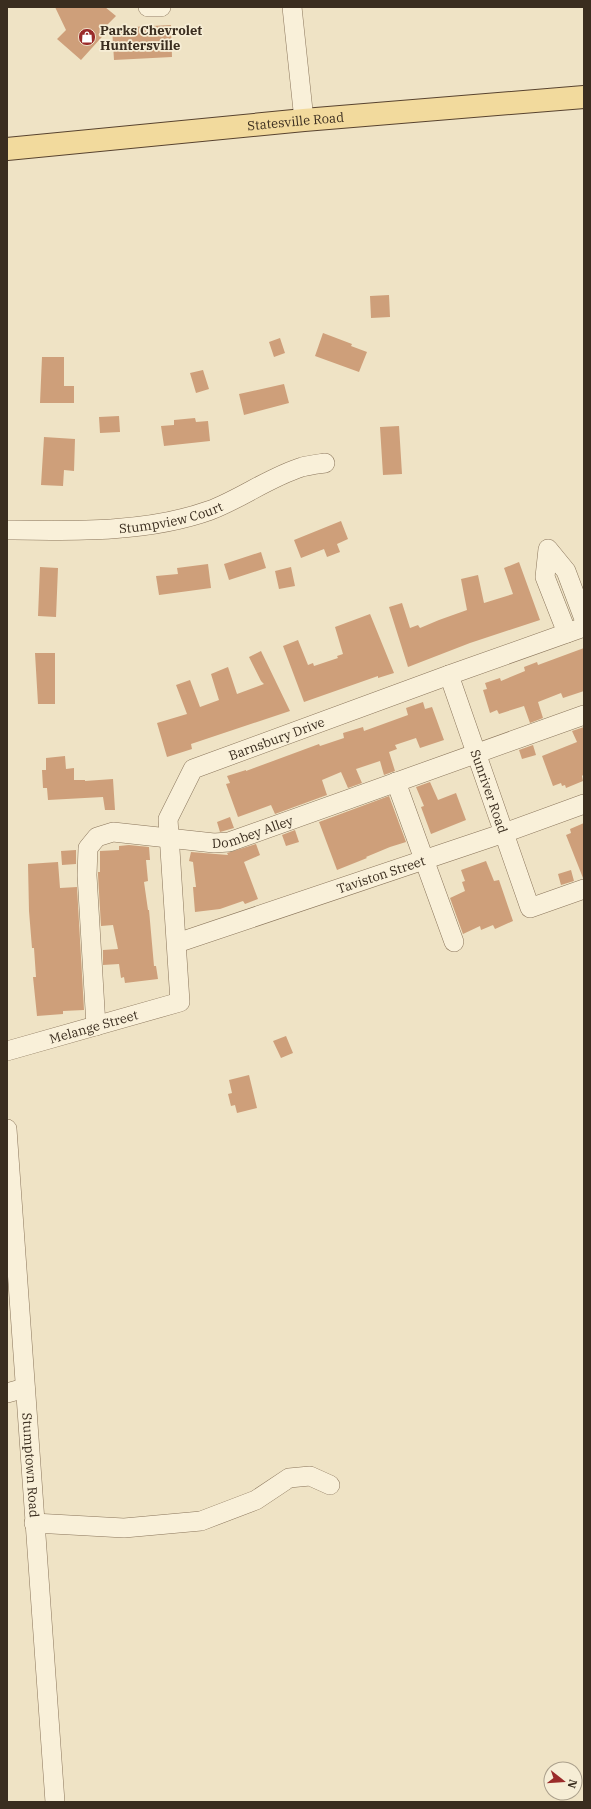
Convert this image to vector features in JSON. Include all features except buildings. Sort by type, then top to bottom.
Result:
[{"type":"main road","name":"Statesville Road","points":[[7,149],[304,120],[584,97]]},
{"type":"street","points":[[148,7],[161,7]]},
{"type":"street","points":[[292,7],[304,120]]},
{"type":"street","name":"Stumpview Court","points":[[7,530],[86,530],[128,527],[170,520],[210,510],[302,467],[325,462]]},
{"type":"street","points":[[576,630],[545,577],[548,549],[566,571],[584,619]]},
{"type":"street","name":"Barnsbury Drive","points":[[180,1002],[168,819],[193,769],[576,630]]},
{"type":"street","name":"Sunriver Road","points":[[449,675],[530,908],[584,889]]},
{"type":"street","name":"Dombey Alley","points":[[96,1026],[87,875],[88,848],[97,837],[113,832],[170,837],[214,843],[229,842],[584,715]]},
{"type":"street","points":[[396,782],[454,942]]},
{"type":"street","name":"Taviston Street","points":[[177,943],[425,860],[584,804]]},
{"type":"street","name":"Melange Street","points":[[7,1051],[180,1002]]},
{"type":"street","name":"Stumptown Road","points":[[7,1129],[16,1391],[34,1524],[55,1802]]},
{"type":"street","points":[[34,1524],[124,1528],[201,1521],[256,1500],[289,1478],[310,1476],[330,1485]]},
{"type":"place","name":"Parks Chevrolet Huntersville","points":[[87,37]]}]
